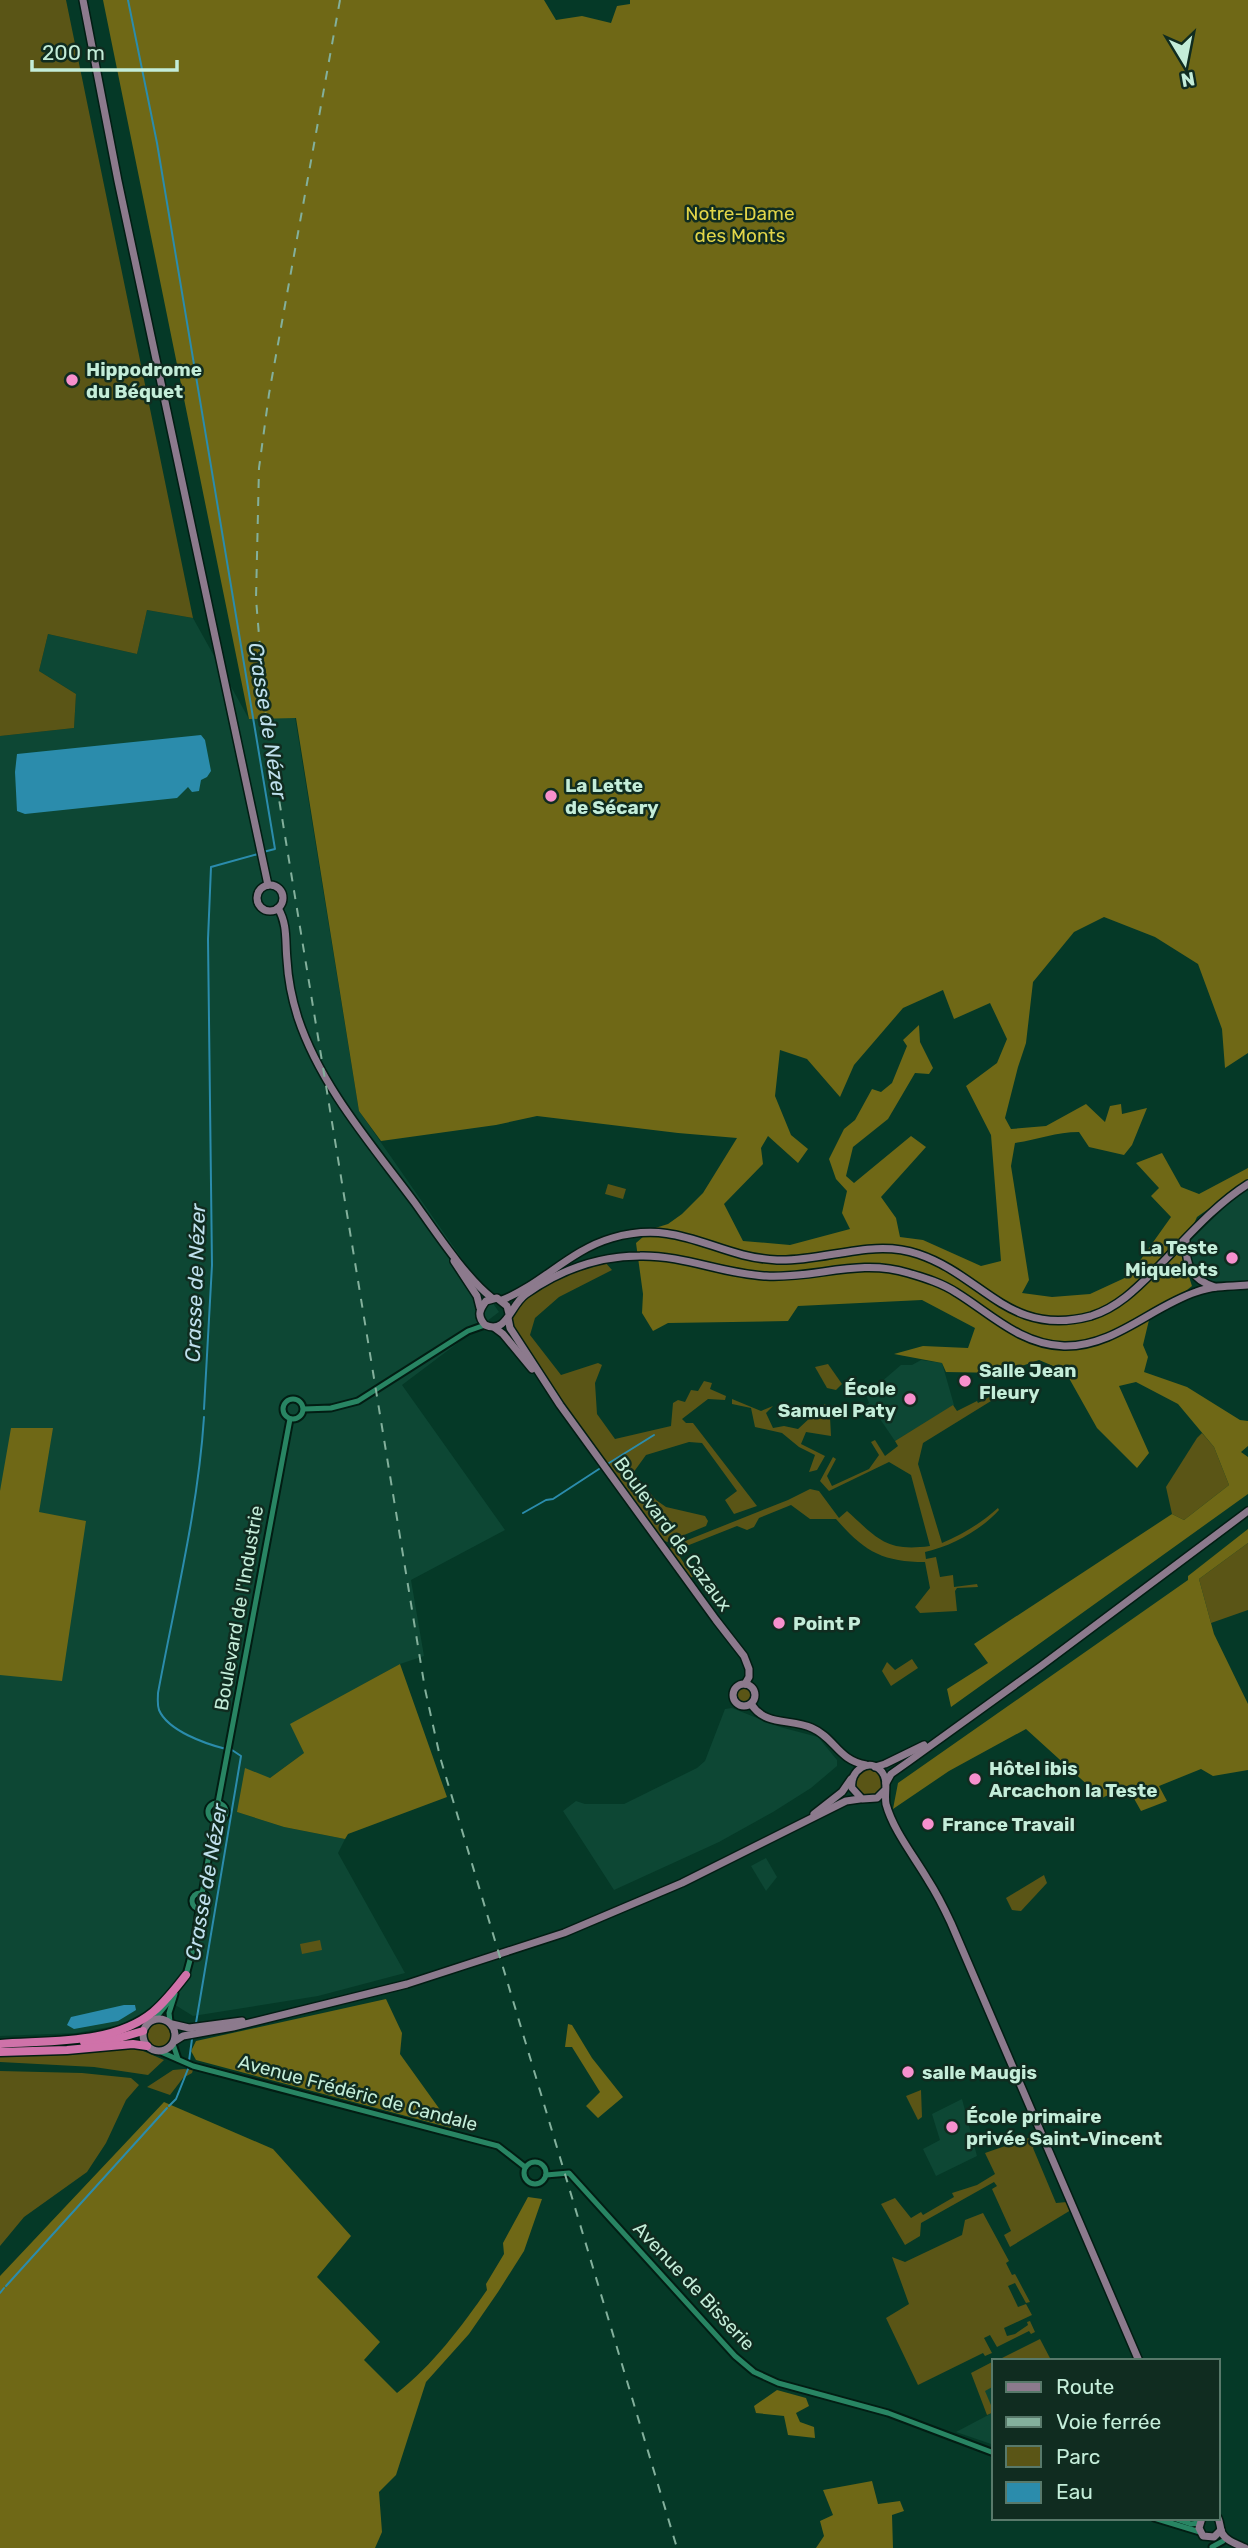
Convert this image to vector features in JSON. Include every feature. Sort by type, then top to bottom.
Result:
[{"type":"highway","points":[[0,2044],[87,2037],[126,2028],[153,2011],[186,1975]]},
{"type":"highway","points":[[0,2044],[89,2042],[132,2036],[143,2031]]},
{"type":"highway","points":[[0,2052],[133,2044],[147,2046]]},
{"type":"main road","points":[[83,0],[109,139],[268,885]]},
{"type":"main road","points":[[268,885],[276,886],[282,892],[283,901],[278,908],[267,910],[258,903],[259,892],[268,885]]},
{"type":"main road","points":[[278,908],[285,924],[293,1001],[313,1053],[342,1102],[437,1234],[482,1291],[492,1298],[502,1300],[514,1295],[587,1247],[626,1235],[664,1232],[764,1259],[790,1260],[872,1248],[895,1248],[930,1258],[1014,1311],[1039,1319],[1073,1320],[1102,1311],[1126,1297],[1230,1197],[1248,1184]]},
{"type":"main road","points":[[437,1234],[477,1296],[485,1325],[495,1328],[503,1325],[517,1300],[545,1281],[579,1266],[622,1257],[677,1258],[737,1273],[769,1276],[791,1276],[854,1266],[904,1271],[945,1286],[1029,1339],[1066,1346],[1097,1342],[1185,1296],[1216,1287],[1248,1285]]},
{"type":"main road","points":[[1186,1240],[1186,1259],[1192,1273],[1203,1282],[1216,1287]]},
{"type":"main road","points":[[480,1312],[486,1301],[492,1298]]},
{"type":"main road","points":[[502,1300],[507,1306],[509,1316]]},
{"type":"main road","name":"Boulevard de Cazaux","points":[[509,1316],[510,1328],[560,1405]]},
{"type":"main road","name":"Boulevard de Cazaux","points":[[495,1328],[503,1334],[560,1405],[744,1656],[749,1669],[746,1684]]},
{"type":"main road","points":[[260,2019],[183,2028],[163,2019],[154,2020],[143,2031],[144,2042],[161,2052],[183,2036],[260,2019],[407,1984],[564,1933],[682,1883],[846,1801],[877,1798],[891,1774],[1248,1511]]},
{"type":"main road","points":[[746,1684],[755,1691],[756,1697],[751,1704],[742,1706],[734,1699],[736,1687],[746,1684]]},
{"type":"main road","points":[[751,1704],[766,1718],[816,1730],[849,1761],[875,1767],[883,1773],[889,1814]]},
{"type":"main road","points":[[875,1767],[941,1737]]},
{"type":"main road","points":[[849,1761],[852,1788],[864,1800],[880,1806],[889,1814],[942,1904],[1138,2359]]},
{"type":"main road","points":[[808,1819],[842,1792],[858,1769],[866,1765]]},
{"type":"main road","points":[[171,2023],[176,2032],[174,2043]]},
{"type":"main road","points":[[1201,2520],[1209,2536],[1244,2547]]},
{"type":"main road","points":[[1219,2520],[1227,2539],[1244,2547]]},
{"type":"main road","points":[[1209,2536],[1221,2530]]},
{"type":"street","points":[[468,1331],[480,1312]]},
{"type":"street","points":[[304,1409],[331,1408],[358,1401],[468,1331],[485,1325]]},
{"type":"street","points":[[288,1399],[299,1400],[304,1409],[301,1416],[290,1419],[282,1409],[288,1399]]},
{"type":"street","name":"Boulevard de l'Industrie","points":[[218,1803],[290,1419]]},
{"type":"street","points":[[218,1803],[225,1809],[225,1815],[215,1821],[208,1816],[208,1810],[218,1803]]},
{"type":"street","points":[[202,1894],[215,1821]]},
{"type":"street","points":[[197,1894],[202,1894],[208,1899],[208,1905],[199,1909],[194,1907],[193,1900],[197,1894]]},
{"type":"street","points":[[154,2020],[186,1975],[199,1909]]},
{"type":"street","points":[[171,2023],[169,2013],[175,1994]]},
{"type":"street","points":[[174,2043],[178,2059]]},
{"type":"street","name":"Avenue Frédéric de Candale","points":[[161,2052],[204,2069],[498,2146],[525,2167]]},
{"type":"street","points":[[533,2161],[539,2162],[545,2167],[547,2175],[540,2183],[532,2183],[525,2177],[525,2167],[533,2161]]},
{"type":"street","name":"Avenue de Bisserie","points":[[547,2175],[569,2173],[735,2356],[760,2376],[888,2413],[992,2453]]},
{"type":"street","points":[[1160,2520],[1209,2536],[1211,2548],[1223,2541]]},
{"type":"street","points":[[1180,2520],[1191,2524],[1201,2520]]},
{"type":"shaded area","points":[[147,610],[193,618],[249,719],[295,717],[359,1111],[499,1312],[402,1385],[505,1530],[411,1580],[424,1656],[400,1664],[291,1724],[304,1753],[270,1778],[237,1812],[284,1827],[345,1839],[338,1853],[405,1973],[318,1996],[193,2016],[164,1998],[120,2025],[76,2033],[0,2036],[0,736],[74,728],[76,694],[39,671],[48,634],[137,654]]},
{"type":"shaded area","points":[[1248,1189],[1248,1281],[1209,1281],[1199,1275],[1192,1266],[1191,1240]]},
{"type":"shaded area","name":"École Samuel Paty","points":[[921,1360],[942,1363],[954,1405],[895,1441],[878,1416],[871,1414],[865,1406],[869,1403],[866,1395],[901,1365],[912,1365]]},
{"type":"shaded area","points":[[732,1708],[780,1727],[818,1737],[837,1760],[837,1766],[811,1788],[773,1812],[719,1842],[614,1890],[563,1811],[576,1801],[585,1804],[624,1804],[697,1768],[705,1761],[725,1709]]},
{"type":"shaded area","points":[[766,1858],[777,1877],[766,1891],[751,1866]]},
{"type":"shaded area","name":"École primaire privée Saint-Vincent","points":[[962,2099],[977,2156],[936,2176],[923,2149],[940,2140],[932,2114]]},
{"type":"shaded area","points":[[992,2387],[992,2408],[984,2390]]},
{"type":"shaded area","points":[[992,2413],[992,2444],[956,2432]]},
{"type":"green space","name":"Hippodrome du Béquet","points":[[0,0],[66,0],[193,618],[147,610],[137,654],[48,634],[39,671],[76,694],[74,728],[0,736]]},
{"type":"green space","name":"Notre-Dame des Monts","points":[[103,0],[544,0],[556,20],[582,16],[611,23],[617,6],[630,4],[630,0],[1248,0],[1248,1053],[1225,1068],[1222,1029],[1198,964],[1155,937],[1104,917],[1074,932],[1033,982],[1026,1043],[1005,1118],[1011,1129],[1046,1126],[1086,1104],[1105,1122],[1110,1106],[1121,1104],[1122,1114],[1147,1108],[1132,1145],[1124,1155],[1089,1147],[1079,1132],[1015,1143],[1011,1166],[1029,1280],[1022,1293],[1052,1297],[1090,1294],[1129,1276],[1171,1217],[1151,1196],[1159,1188],[1136,1163],[1162,1153],[1181,1187],[1199,1194],[1248,1168],[1248,1181],[1197,1217],[1181,1252],[1192,1286],[1149,1320],[1143,1345],[1148,1357],[1144,1372],[1187,1387],[1240,1420],[1248,1421],[1248,1446],[1241,1452],[1248,1457],[1248,1494],[951,1707],[947,1689],[988,1663],[974,1644],[1172,1514],[1184,1520],[1229,1485],[1214,1447],[1178,1404],[1136,1382],[1119,1386],[1149,1453],[1137,1468],[1097,1428],[1065,1371],[1039,1360],[1002,1373],[946,1372],[942,1363],[894,1354],[923,1346],[968,1348],[975,1328],[922,1300],[798,1306],[788,1321],[668,1323],[653,1331],[642,1313],[643,1294],[636,1243],[652,1229],[668,1224],[682,1214],[703,1193],[737,1138],[537,1116],[496,1125],[381,1141],[359,1111],[296,718],[249,719]],"holes":[[[943,990],[954,1019],[990,1003],[1007,1039],[997,1063],[966,1086],[991,1135],[1001,1261],[981,1266],[923,1240],[900,1237],[896,1218],[881,1197],[926,1147],[911,1136],[854,1183],[846,1176],[853,1147],[888,1119],[915,1073],[929,1074],[933,1068],[920,1042],[919,1025],[903,1040],[907,1046],[892,1083],[881,1092],[872,1089],[855,1120],[844,1129],[829,1159],[836,1179],[847,1191],[842,1213],[850,1229],[790,1245],[743,1241],[724,1204],[763,1164],[761,1148],[768,1136],[798,1163],[808,1149],[791,1135],[775,1096],[780,1050],[807,1059],[840,1097],[854,1065],[903,1008]]]},
{"type":"green space","points":[[608,1184],[626,1189],[623,1199],[605,1194]]},
{"type":"green space","points":[[604,1261],[612,1270],[559,1297],[535,1318],[530,1335],[561,1375],[598,1363],[602,1365],[595,1383],[597,1414],[615,1439],[671,1426],[673,1403],[678,1400],[685,1402],[691,1390],[698,1391],[704,1381],[712,1383],[710,1389],[726,1396],[725,1400],[708,1399],[682,1419],[686,1423],[693,1423],[757,1506],[734,1514],[725,1500],[737,1491],[702,1443],[689,1442],[646,1455],[633,1473],[656,1500],[666,1507],[705,1516],[708,1521],[706,1526],[667,1542],[661,1539],[561,1402],[513,1327],[511,1316],[525,1297],[551,1281]]},
{"type":"green space","points":[[828,1364],[842,1384],[836,1390],[827,1388],[815,1367]]},
{"type":"green space","points":[[1002,1390],[1004,1393],[923,1443],[918,1464],[942,1543],[971,1528],[998,1508],[999,1510],[965,1536],[925,1552],[926,1559],[936,1557],[940,1577],[953,1575],[954,1587],[977,1584],[978,1587],[957,1588],[957,1611],[920,1613],[915,1607],[930,1588],[925,1562],[885,1557],[865,1547],[836,1519],[810,1519],[791,1505],[759,1518],[754,1527],[747,1530],[737,1526],[679,1549],[678,1554],[693,1577],[688,1578],[670,1552],[670,1548],[675,1545],[810,1489],[819,1491],[839,1518],[847,1511],[884,1541],[903,1547],[930,1546],[911,1475],[889,1462],[829,1491],[820,1481],[833,1457],[836,1459],[827,1476],[832,1486],[869,1469],[879,1455],[871,1442],[875,1440],[885,1456],[898,1446],[895,1441],[953,1405],[957,1411]]},
{"type":"green space","points":[[732,1399],[761,1411],[773,1406],[766,1413],[773,1428],[784,1426],[798,1429],[825,1404],[830,1417],[831,1436],[806,1432],[801,1444],[825,1456],[817,1470],[809,1472],[815,1455],[799,1447],[782,1433],[755,1427],[751,1408],[732,1404]]},
{"type":"green space","points":[[11,1428],[53,1428],[39,1512],[86,1521],[62,1681],[0,1675],[0,1491]]},
{"type":"green space","points":[[1202,1433],[1214,1447],[1229,1485],[1184,1520],[1172,1514],[1166,1487]]},
{"type":"green space","points":[[1248,1529],[1248,1543],[1199,1579],[1214,1634],[1248,1704],[1248,1770],[1213,1776],[1201,1769],[1159,1786],[1167,1801],[1141,1811],[1127,1786],[1102,1798],[1026,1729],[949,1771],[893,1809],[898,1783],[1188,1580],[1188,1576]]},
{"type":"green space","points":[[1248,1543],[1248,1610],[1211,1623],[1199,1579]]},
{"type":"green space","points":[[912,1659],[918,1668],[891,1686],[882,1671],[887,1662],[895,1670]]},
{"type":"green space","points":[[400,1664],[447,1797],[348,1834],[345,1839],[284,1827],[237,1812],[245,1768],[270,1778],[304,1753],[290,1724]]},
{"type":"green space","points":[[741,1688],[747,1688],[752,1696],[750,1702],[741,1704],[736,1699],[736,1693]]},
{"type":"green space","points":[[869,1770],[878,1774],[882,1783],[878,1792],[869,1796],[860,1792],[856,1783],[860,1774]]},
{"type":"green space","points":[[1044,1875],[1047,1883],[1021,1911],[1012,1910],[1006,1898]]},
{"type":"green space","points":[[320,1940],[322,1950],[302,1954],[300,1944]]},
{"type":"green space","points":[[386,1999],[402,2033],[400,2054],[451,2128],[196,2060],[191,2051],[196,2041]]},
{"type":"green space","points":[[160,2022],[169,2026],[173,2035],[169,2044],[160,2048],[151,2044],[147,2035],[151,2026]]},
{"type":"green space","points":[[568,2024],[572,2025],[592,2058],[623,2097],[598,2118],[586,2106],[600,2092],[572,2047],[565,2047]]},
{"type":"green space","points":[[128,2048],[141,2050],[164,2060],[148,2075],[94,2067],[0,2062],[0,2055]]},
{"type":"green space","points":[[173,2070],[193,2070],[170,2095],[147,2087]]},
{"type":"green space","points":[[0,2071],[82,2073],[131,2078],[139,2085],[126,2100],[106,2143],[87,2172],[24,2217],[0,2246]]},
{"type":"green space","points":[[921,2090],[922,2117],[918,2120],[906,2096]]},
{"type":"green space","points":[[164,2102],[273,2149],[351,2236],[317,2277],[380,2342],[364,2360],[397,2393],[434,2358],[487,2290],[486,2284],[504,2254],[503,2243],[528,2197],[542,2199],[524,2251],[469,2334],[426,2382],[396,2475],[379,2492],[382,2532],[375,2548],[0,2548],[0,2276]]},
{"type":"green space","points":[[1037,2135],[1039,2141],[1033,2148],[1056,2203],[1067,2202],[1071,2210],[1010,2247],[1004,2235],[1011,2231],[992,2189],[997,2186],[994,2182],[921,2223],[920,2236],[905,2245],[881,2204],[895,2198],[911,2218],[921,2212],[923,2215],[954,2197],[952,2193],[977,2185],[995,2174],[985,2153]]},
{"type":"green space","points":[[983,2213],[1009,2261],[1006,2263],[1012,2275],[1015,2274],[1030,2302],[1026,2303],[1015,2283],[1008,2286],[1018,2307],[1026,2304],[1032,2315],[1004,2328],[1007,2336],[1015,2334],[1030,2321],[1035,2332],[1031,2334],[1029,2331],[997,2347],[990,2335],[984,2338],[992,2353],[985,2356],[983,2353],[918,2385],[886,2318],[909,2304],[892,2257],[905,2262],[962,2235],[965,2220]]},
{"type":"green space","points":[[1040,2339],[1050,2359],[1000,2359]]},
{"type":"green space","points":[[992,2362],[992,2387],[985,2391],[992,2413],[987,2415],[971,2373]]},
{"type":"green space","points":[[777,2390],[806,2398],[809,2406],[796,2413],[800,2422],[814,2427],[815,2438],[788,2435],[784,2416],[756,2413],[754,2406]]},
{"type":"green space","points":[[872,2481],[878,2504],[900,2501],[904,2511],[892,2515],[893,2548],[816,2548],[824,2536],[820,2521],[833,2515],[823,2490]]},
{"type":"water","points":[[201,735],[205,740],[211,771],[201,780],[199,791],[192,792],[188,787],[177,798],[25,814],[17,811],[17,754]]},
{"type":"water","points":[[135,2005],[136,2010],[118,2021],[74,2029],[67,2025],[71,2017]]},
{"type":"waterway","name":"Crasse de Nézer","points":[[128,0],[157,143],[275,849],[263,852]]},
{"type":"waterway","name":"Crasse de Nézer","points":[[204,1409],[212,1265],[208,939],[211,867],[258,854]]},
{"type":"waterway","name":"Crasse de Nézer","points":[[204,1417],[197,1486],[158,1704],[164,1718],[179,1730],[198,1740],[226,1749]]},
{"type":"waterway","points":[[609,1463],[654,1435]]},
{"type":"waterway","points":[[523,1513],[553,1499],[599,1469]]},
{"type":"waterway","name":"Crasse de Nézer","points":[[196,2023],[241,1756],[232,1750]]},
{"type":"waterway","name":"Crasse de Nézer","points":[[189,2061],[192,2039]]},
{"type":"waterway","name":"Crasse de Nézer","points":[[169,2106],[176,2099],[188,2069]]},
{"type":"waterway","name":"Crasse de Nézer","points":[[6,2286],[167,2108]]},
{"type":"waterway","name":"Crasse de Nézer","points":[[0,2293],[4,2288]]},
{"type":"railway","points":[[340,0],[269,394],[259,468],[256,599],[266,720],[425,1689],[440,1757],[677,2548]]},
{"type":"place","name":"Hippodrome du Béquet","points":[[72,380]]},
{"type":"place","name":"La Lette de Sécary","points":[[551,796]]},
{"type":"place","name":"La Teste Miquelots","points":[[1232,1258]]},
{"type":"place","name":"Salle Jean Fleury","points":[[965,1381]]},
{"type":"place","name":"École Samuel Paty","points":[[910,1399]]},
{"type":"place","name":"Point P","points":[[779,1623]]},
{"type":"place","name":"Hôtel ibis Arcachon la Teste","points":[[975,1779]]},
{"type":"place","name":"France Travail","points":[[928,1824]]},
{"type":"place","name":"salle Maugis","points":[[908,2072]]},
{"type":"place","name":"École primaire privée Saint-Vincent","points":[[952,2127]]}]
